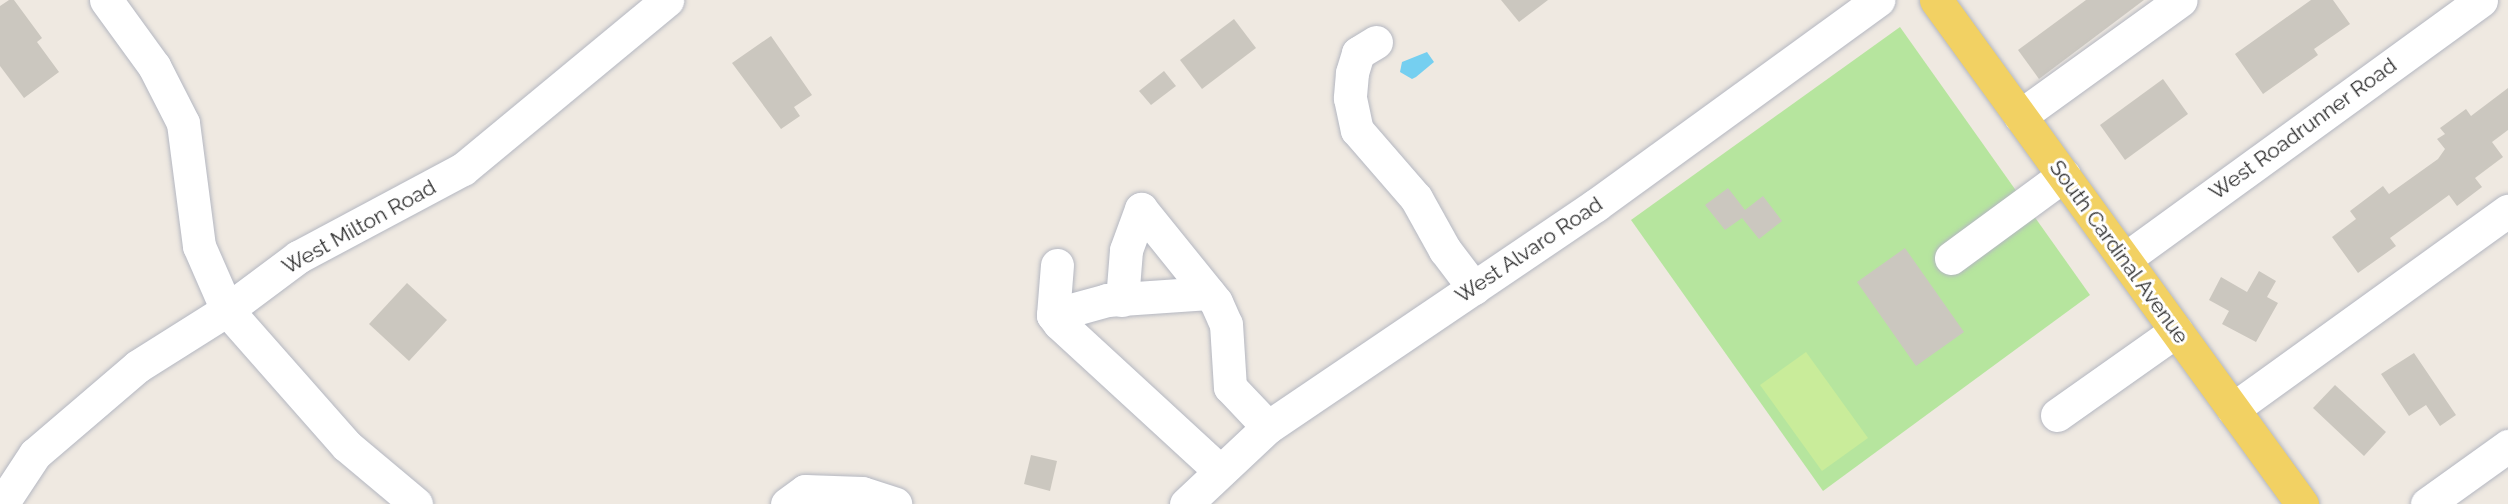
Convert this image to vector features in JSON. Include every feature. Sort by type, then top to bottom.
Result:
[{"type":"main road","name":"South Cardinal Avenue","points":[[1936,0],[2302,504]]},
{"type":"street","points":[[106,0],[154,66],[183,123],[200,246],[227,310],[347,446],[416,504]]},
{"type":"street","name":"West Milton Road","points":[[2,504],[35,454],[138,366],[227,310],[298,257],[463,169],[667,0]]},
{"type":"street","name":"West Alvaro Road","points":[[1186,504],[1219,470],[1268,427],[1596,205],[1878,0]]},
{"type":"street","points":[[2020,116],[2181,0]]},
{"type":"street","name":"West Roadrunner Road","points":[[2125,259],[2481,0]]},
{"type":"street","points":[[1376,42],[1358,53],[1352,73],[1350,98],[1357,130],[1416,198],[1445,250],[1474,288]]},
{"type":"street","points":[[1951,258],[2064,175]]},
{"type":"street","points":[[1122,300],[1126,250],[1141,209],[1209,294],[1226,324],[1230,387],[1268,427]]},
{"type":"street","points":[[2233,409],[2508,211]]},
{"type":"street","points":[[1053,315],[1057,265]]},
{"type":"street","points":[[1053,315],[1122,300],[1209,294]]},
{"type":"street","points":[[1053,315],[1188,445],[1219,470]]},
{"type":"street","points":[[2057,415],[2176,331]]},
{"type":"street","points":[[2427,504],[2508,446]]},
{"type":"street","points":[[787,504],[806,491],[862,493],[895,504]]},
{"type":"green space","points":[[1900,27],[2090,295],[1823,491],[1631,220]]},
{"type":"green space","points":[[1806,352],[1868,438],[1822,471],[1760,385]]},
{"type":"water","points":[[1427,52],[1434,62],[1416,77],[1412,79],[1400,72],[1402,62]]},
{"type":"building","points":[[9,0],[14,0],[42,38],[37,42],[59,72],[24,98],[0,66],[0,6]]},
{"type":"building","points":[[1501,0],[1548,0],[1519,22]]},
{"type":"building","points":[[2086,0],[2144,0],[2039,79],[2018,50]]},
{"type":"building","points":[[2311,0],[2333,0],[2350,24],[2314,49],[2318,55],[2263,94],[2235,54]]},
{"type":"building","points":[[1234,19],[1256,48],[1202,89],[1180,60]]},
{"type":"building","points":[[771,36],[812,95],[794,107],[800,116],[781,129],[732,63]]},
{"type":"building","points":[[1164,71],[1176,86],[1151,105],[1139,91]]},
{"type":"building","points":[[2163,79],[2188,114],[2125,160],[2100,125]]},
{"type":"building","points":[[2508,88],[2508,130],[2492,142],[2503,157],[2475,178],[2482,187],[2457,206],[2449,195],[2390,238],[2396,246],[2358,273],[2332,237],[2356,219],[2350,211],[2383,186],[2389,194],[2438,159],[2445,149],[2437,139],[2445,134],[2440,128],[2466,109],[2471,116]]},
{"type":"building","points":[[1728,188],[1745,210],[1763,196],[1782,221],[1759,239],[1742,218],[1725,230],[1705,205]]},
{"type":"building","points":[[1905,248],[1964,332],[1916,366],[1857,282]]},
{"type":"building","points":[[2259,271],[2276,281],[2267,297],[2278,303],[2256,342],[2222,324],[2229,311],[2209,300],[2221,277],[2247,292]]},
{"type":"building","points":[[407,283],[447,320],[409,361],[369,324]]},
{"type":"building","points":[[2414,353],[2456,415],[2440,426],[2426,405],[2409,416],[2381,374]]},
{"type":"building","points":[[2335,385],[2386,432],[2364,456],[2313,408]]},
{"type":"building","points":[[1031,455],[1057,461],[1050,491],[1024,484]]}]
